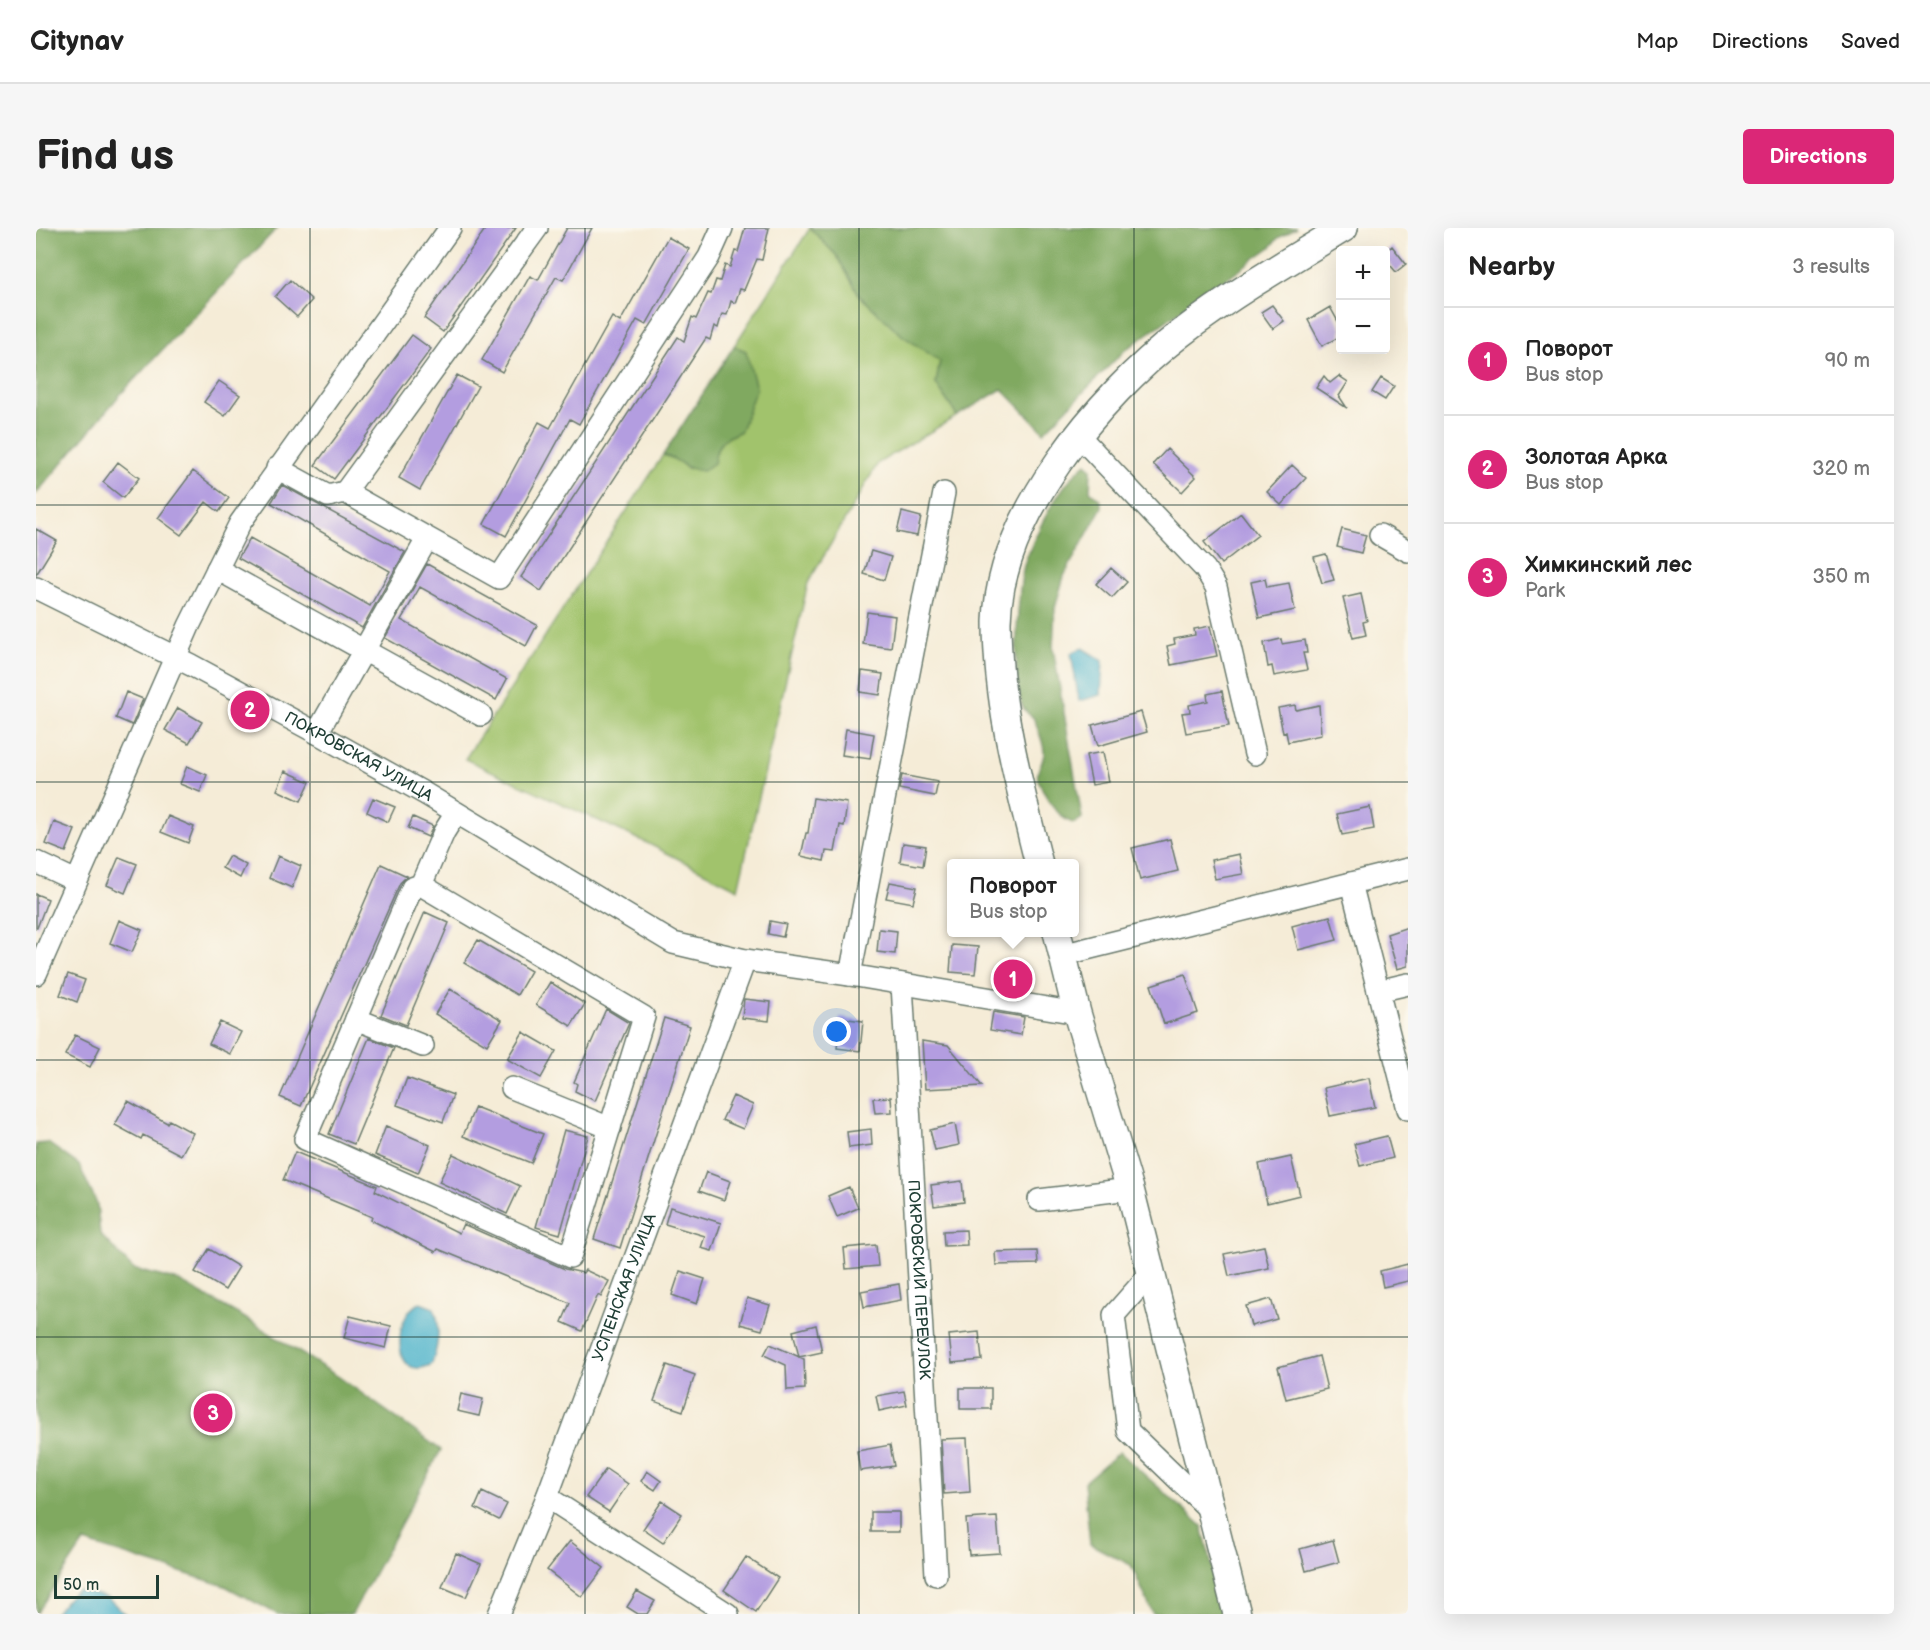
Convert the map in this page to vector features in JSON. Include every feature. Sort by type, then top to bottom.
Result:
[{"type":"main road","points":[[1038,859],[1010,748],[1000,686],[997,621],[1002,581],[1015,540],[1043,487],[1079,436],[1123,385],[1180,335],[1338,230]]},
{"type":"main road","points":[[1059,944],[1077,1013],[1130,1189],[1237,1614]]},
{"type":"street","points":[[36,974],[176,657],[240,523],[450,228]]},
{"type":"street","points":[[277,468],[328,496],[345,492],[537,228]]},
{"type":"street","points":[[345,492],[500,578],[709,257],[722,228]]},
{"type":"street","points":[[1079,436],[1205,569],[1216,587],[1255,754]]},
{"type":"street","points":[[850,975],[944,493]]},
{"type":"street","points":[[1380,535],[1408,551]]},
{"type":"street","points":[[317,733],[366,651],[427,539]]},
{"type":"street","points":[[217,569],[481,716]]},
{"type":"street","name":"ПОКРОВСКАЯ УЛИЦА","points":[[36,588],[176,657],[317,733],[673,943],[745,960],[1077,1013]]},
{"type":"street","points":[[421,885],[644,1017],[570,1257],[305,1139],[412,888],[421,885],[444,832],[456,813]]},
{"type":"street","points":[[36,862],[76,881]]},
{"type":"street","points":[[1059,944],[1408,869]]},
{"type":"street","points":[[1351,883],[1408,1109]]},
{"type":"street","name":"УСПЕНСКАЯ УЛИЦА","points":[[499,1614],[547,1497],[745,960]]},
{"type":"street","name":"ПОКРОВСКИЙ ПЕРЕУЛОК","points":[[902,984],[936,1575]]},
{"type":"street","points":[[1378,991],[1408,984]]},
{"type":"street","points":[[356,1019],[423,1046]]},
{"type":"street","points":[[512,1088],[609,1128]]},
{"type":"street","points":[[1038,1200],[1130,1189]]},
{"type":"street","points":[[1151,1273],[1114,1315],[1128,1431],[1211,1511]]},
{"type":"street","points":[[547,1497],[728,1614]]},
{"type":"green space","points":[[36,228],[277,228],[119,396],[36,494]]},
{"type":"green space","points":[[810,228],[837,256],[860,296],[903,336],[940,361],[936,384],[957,416],[878,463],[808,583],[738,889],[647,843],[465,759],[663,455],[677,459],[687,469],[714,463],[717,450],[722,442],[741,431],[746,351],[734,346]]},
{"type":"green space","points":[[810,228],[1297,228],[1278,238],[1271,247],[1125,350],[1044,432],[1002,389],[957,416],[936,384],[940,361],[903,336],[860,296],[837,256]]},
{"type":"green space","points":[[734,346],[746,351],[756,388],[741,431],[722,442],[717,450],[714,463],[703,471],[663,455]]},
{"type":"green space","points":[[1086,463],[1091,469],[1090,491],[1100,500],[1102,507],[1064,576],[1055,608],[1053,648],[1082,818],[1075,823],[1058,813],[1038,779],[1044,748],[1033,717],[1026,712],[1020,700],[1017,641],[1019,602],[1026,559],[1051,507],[1067,483]]},
{"type":"green space","points":[[48,1143],[79,1165],[97,1204],[100,1234],[133,1269],[179,1281],[245,1318],[339,1377],[441,1450],[352,1614],[277,1614],[225,1586],[84,1542],[36,1614],[36,1144]]},
{"type":"green space","points":[[1119,1452],[1202,1526],[1224,1614],[1153,1614],[1131,1565],[1090,1544],[1084,1482]]},
{"type":"water","points":[[1082,648],[1103,661],[1101,695],[1079,701],[1071,653]]},
{"type":"water","points":[[420,1303],[434,1308],[438,1336],[432,1364],[419,1368],[409,1365],[403,1357],[400,1346],[404,1320]]},
{"type":"water","points":[[78,1590],[108,1598],[125,1614],[54,1614],[71,1594]]},
{"type":"building","points":[[486,228],[516,228],[443,332],[424,318]]},
{"type":"building","points":[[567,228],[592,228],[563,280],[556,277],[502,372],[482,360],[530,276],[538,280]]},
{"type":"building","points":[[745,228],[769,228],[762,260],[757,259],[744,290],[740,289],[735,303],[731,301],[727,315],[722,314],[718,328],[714,326],[710,340],[706,338],[541,591],[521,577],[678,337],[684,341],[692,317],[696,319],[708,293],[711,294],[716,280],[720,281],[725,265],[730,267],[735,251],[738,252]]},
{"type":"building","points":[[668,237],[689,249],[646,325],[637,320],[579,424],[570,419],[506,536],[484,524],[539,422],[550,428],[612,317],[620,322]]},
{"type":"building","points":[[1392,246],[1406,264],[1396,272],[1390,265],[1390,248]]},
{"type":"building","points":[[290,280],[312,300],[297,317],[275,297]]},
{"type":"building","points":[[1272,305],[1284,321],[1273,329],[1261,312]]},
{"type":"building","points":[[1330,307],[1336,318],[1336,339],[1322,346],[1308,320]]},
{"type":"building","points":[[412,335],[431,349],[334,479],[315,465]]},
{"type":"building","points":[[457,375],[478,386],[420,490],[399,478]]},
{"type":"building","points":[[1324,376],[1330,383],[1339,376],[1348,382],[1339,396],[1347,408],[1316,388]]},
{"type":"building","points":[[1381,378],[1394,386],[1385,400],[1372,392]]},
{"type":"building","points":[[219,381],[240,395],[225,416],[204,402]]},
{"type":"building","points":[[1167,449],[1196,477],[1182,492],[1153,464]]},
{"type":"building","points":[[118,462],[139,478],[123,498],[103,482]]},
{"type":"building","points":[[1292,465],[1306,478],[1281,505],[1267,492]]},
{"type":"building","points":[[193,471],[229,498],[219,512],[206,502],[181,535],[158,518]]},
{"type":"building","points":[[282,485],[405,552],[362,628],[238,558],[250,538],[370,606],[390,571],[271,503]]},
{"type":"building","points":[[902,512],[921,517],[917,536],[897,532]]},
{"type":"building","points":[[1241,513],[1258,535],[1221,564],[1204,542]]},
{"type":"building","points":[[36,529],[57,541],[36,575]]},
{"type":"building","points":[[1342,529],[1366,535],[1361,553],[1337,547]]},
{"type":"building","points":[[871,551],[891,557],[884,580],[864,574]]},
{"type":"building","points":[[1326,554],[1334,580],[1322,583],[1314,557]]},
{"type":"building","points":[[427,564],[537,625],[526,646],[420,587],[401,620],[507,679],[496,700],[385,638]]},
{"type":"building","points":[[1111,568],[1127,582],[1112,598],[1096,584]]},
{"type":"building","points":[[1265,579],[1267,587],[1289,583],[1295,610],[1259,618],[1251,582]]},
{"type":"building","points":[[1361,594],[1367,621],[1363,622],[1366,635],[1353,638],[1343,598]]},
{"type":"building","points":[[867,612],[895,616],[891,648],[863,644]]},
{"type":"building","points":[[1210,626],[1217,656],[1171,665],[1167,646],[1175,644],[1174,639],[1195,635],[1194,629]]},
{"type":"building","points":[[1281,639],[1282,644],[1305,640],[1307,653],[1303,653],[1307,670],[1274,676],[1272,666],[1268,667],[1264,643]]},
{"type":"building","points":[[862,671],[883,674],[880,695],[860,692]]},
{"type":"building","points":[[1222,691],[1229,726],[1186,733],[1182,713],[1190,712],[1189,705],[1208,701],[1207,694]]},
{"type":"building","points":[[126,692],[143,699],[132,725],[116,718]]},
{"type":"building","points":[[1295,705],[1296,710],[1319,705],[1321,735],[1288,742],[1286,732],[1283,733],[1278,708]]},
{"type":"building","points":[[178,708],[202,722],[189,743],[165,730]]},
{"type":"building","points":[[1141,712],[1147,732],[1098,746],[1092,725]]},
{"type":"building","points":[[846,729],[874,734],[870,759],[842,755]]},
{"type":"building","points":[[1103,752],[1109,782],[1092,785],[1086,755]]},
{"type":"building","points":[[187,766],[207,775],[200,792],[180,784]]},
{"type":"building","points":[[285,771],[310,782],[301,801],[277,790]]},
{"type":"building","points":[[902,775],[938,782],[935,796],[899,789]]},
{"type":"building","points":[[373,798],[395,807],[388,822],[367,812]]},
{"type":"building","points":[[813,798],[847,803],[844,826],[840,825],[835,852],[826,851],[824,861],[801,856],[806,833],[808,833]]},
{"type":"building","points":[[1370,807],[1374,829],[1342,835],[1337,814]]},
{"type":"building","points":[[168,816],[194,827],[188,843],[161,832]]},
{"type":"building","points":[[413,817],[433,826],[428,837],[408,828]]},
{"type":"building","points":[[54,822],[75,830],[66,852],[46,844]]},
{"type":"building","points":[[1170,839],[1178,871],[1140,880],[1132,848]]},
{"type":"building","points":[[903,843],[926,846],[923,866],[900,862]]},
{"type":"building","points":[[1239,854],[1243,874],[1215,879],[1211,860]]},
{"type":"building","points":[[229,856],[246,865],[240,878],[222,868]]},
{"type":"building","points":[[278,856],[301,866],[292,888],[269,878]]},
{"type":"building","points":[[119,857],[137,864],[125,893],[107,885]]},
{"type":"building","points":[[381,864],[407,876],[400,883],[301,1106],[280,1097]]},
{"type":"building","points":[[890,882],[917,887],[913,903],[886,898]]},
{"type":"building","points":[[36,894],[48,899],[37,928],[36,928]]},
{"type":"building","points":[[425,912],[449,923],[406,1025],[381,1015]]},
{"type":"building","points":[[1330,916],[1337,940],[1298,950],[1292,926]]},
{"type":"building","points":[[119,920],[142,930],[132,952],[110,943]]},
{"type":"building","points":[[770,921],[786,924],[783,937],[768,934]]},
{"type":"building","points":[[1408,927],[1408,966],[1397,969],[1387,934]]},
{"type":"building","points":[[879,929],[897,931],[895,954],[877,952]]},
{"type":"building","points":[[478,940],[531,971],[517,995],[464,963]]},
{"type":"building","points":[[952,945],[978,947],[975,974],[950,972]]},
{"type":"building","points":[[68,974],[85,980],[77,1002],[60,995]]},
{"type":"building","points":[[1185,974],[1198,1013],[1164,1024],[1151,985]]},
{"type":"building","points":[[550,982],[585,1004],[571,1026],[536,1005]]},
{"type":"building","points":[[450,989],[502,1020],[487,1045],[435,1014]]},
{"type":"building","points":[[744,999],[771,1002],[769,1021],[742,1018]]},
{"type":"building","points":[[606,1009],[629,1023],[595,1101],[575,1091],[577,1084],[574,1082]]},
{"type":"building","points":[[993,1012],[1024,1017],[1021,1035],[990,1030]]},
{"type":"building","points":[[664,1018],[690,1026],[620,1248],[594,1239]]},
{"type":"building","points":[[840,1018],[863,1021],[860,1051],[837,1048]]},
{"type":"building","points":[[220,1022],[241,1032],[230,1054],[209,1044]]},
{"type":"building","points":[[523,1032],[556,1051],[541,1078],[507,1059]]},
{"type":"building","points":[[75,1035],[100,1047],[90,1067],[65,1055]]},
{"type":"building","points":[[369,1038],[394,1048],[354,1144],[329,1134]]},
{"type":"building","points":[[922,1041],[948,1045],[982,1086],[925,1089]]},
{"type":"building","points":[[407,1078],[453,1095],[443,1122],[397,1105]]},
{"type":"building","points":[[1369,1078],[1375,1107],[1330,1116],[1324,1088]]},
{"type":"building","points":[[733,1096],[753,1105],[743,1129],[722,1120]]},
{"type":"building","points":[[891,1097],[892,1112],[875,1113],[873,1098]]},
{"type":"building","points":[[128,1101],[167,1123],[169,1120],[193,1133],[181,1155],[143,1135],[141,1139],[115,1125]]},
{"type":"building","points":[[475,1107],[543,1134],[531,1163],[463,1136]]},
{"type":"building","points":[[955,1124],[959,1145],[935,1150],[930,1130]]},
{"type":"building","points":[[386,1126],[430,1145],[418,1173],[375,1155]]},
{"type":"building","points":[[871,1129],[872,1145],[849,1148],[847,1132]]},
{"type":"building","points":[[564,1130],[588,1136],[560,1234],[536,1227]]},
{"type":"building","points":[[1387,1136],[1393,1158],[1360,1166],[1354,1144]]},
{"type":"building","points":[[295,1152],[377,1186],[375,1191],[459,1233],[463,1224],[565,1269],[583,1273],[585,1270],[609,1281],[601,1297],[598,1295],[582,1331],[562,1322],[570,1303],[438,1249],[436,1252],[371,1220],[372,1217],[283,1180]]},
{"type":"building","points":[[453,1154],[520,1186],[507,1214],[439,1182]]},
{"type":"building","points":[[1291,1157],[1300,1195],[1267,1203],[1259,1164]]},
{"type":"building","points":[[706,1172],[730,1181],[724,1200],[699,1191]]},
{"type":"building","points":[[962,1181],[964,1202],[934,1206],[931,1185]]},
{"type":"building","points":[[849,1187],[858,1208],[837,1217],[828,1196]]},
{"type":"building","points":[[670,1207],[721,1223],[712,1251],[701,1248],[705,1236],[665,1224]]},
{"type":"building","points":[[966,1230],[967,1245],[944,1246],[943,1231]]},
{"type":"building","points":[[876,1245],[878,1266],[846,1269],[844,1248]]},
{"type":"building","points":[[1264,1246],[1269,1268],[1229,1276],[1224,1254]]},
{"type":"building","points":[[209,1249],[239,1267],[225,1290],[195,1272]]},
{"type":"building","points":[[1037,1251],[1038,1264],[996,1265],[995,1252]]},
{"type":"building","points":[[1408,1264],[1408,1281],[1383,1287],[1380,1271]]},
{"type":"building","points":[[680,1271],[705,1279],[697,1304],[672,1295]]},
{"type":"building","points":[[899,1284],[901,1300],[864,1307],[861,1291]]},
{"type":"building","points":[[747,1298],[770,1305],[762,1330],[740,1324]]},
{"type":"building","points":[[1271,1299],[1277,1319],[1251,1326],[1246,1306]]},
{"type":"building","points":[[350,1316],[391,1326],[386,1348],[344,1338]]},
{"type":"building","points":[[816,1325],[822,1352],[799,1357],[793,1331]]},
{"type":"building","points":[[979,1332],[982,1360],[952,1363],[949,1335]]},
{"type":"building","points":[[770,1344],[804,1359],[805,1389],[787,1390],[786,1365],[764,1355]]},
{"type":"building","points":[[1319,1356],[1327,1389],[1286,1399],[1278,1367]]},
{"type":"building","points":[[667,1365],[695,1375],[683,1411],[654,1401]]},
{"type":"building","points":[[960,1388],[991,1388],[991,1409],[960,1409]]},
{"type":"building","points":[[904,1391],[907,1405],[879,1411],[876,1396]]},
{"type":"building","points":[[461,1394],[483,1399],[479,1416],[457,1411]]},
{"type":"building","points":[[967,1438],[970,1492],[944,1494],[941,1439]]},
{"type":"building","points":[[890,1445],[894,1466],[860,1471],[857,1451]]},
{"type":"building","points":[[606,1469],[628,1484],[609,1512],[586,1497]]},
{"type":"building","points":[[647,1471],[661,1481],[655,1490],[641,1481]]},
{"type":"building","points":[[482,1492],[507,1504],[499,1520],[475,1508]]},
{"type":"building","points":[[662,1501],[682,1514],[663,1543],[643,1529]]},
{"type":"building","points":[[871,1512],[899,1512],[899,1532],[871,1532]]},
{"type":"building","points":[[997,1517],[1000,1553],[969,1555],[966,1519]]},
{"type":"building","points":[[1333,1540],[1339,1562],[1306,1571],[1300,1549]]},
{"type":"building","points":[[570,1541],[604,1568],[582,1597],[547,1570]]},
{"type":"building","points":[[456,1553],[481,1564],[466,1597],[442,1587]]},
{"type":"building","points":[[746,1557],[778,1578],[756,1612],[724,1590]]},
{"type":"building","points":[[637,1591],[655,1601],[647,1614],[638,1614],[627,1607]]},
{"type":"place","name":"Золотая Арка","points":[[250,710]]},
{"type":"place","name":"Поворот","points":[[1013,979]]},
{"type":"place","name":"Химкинский лес","points":[[213,1413]]}]
